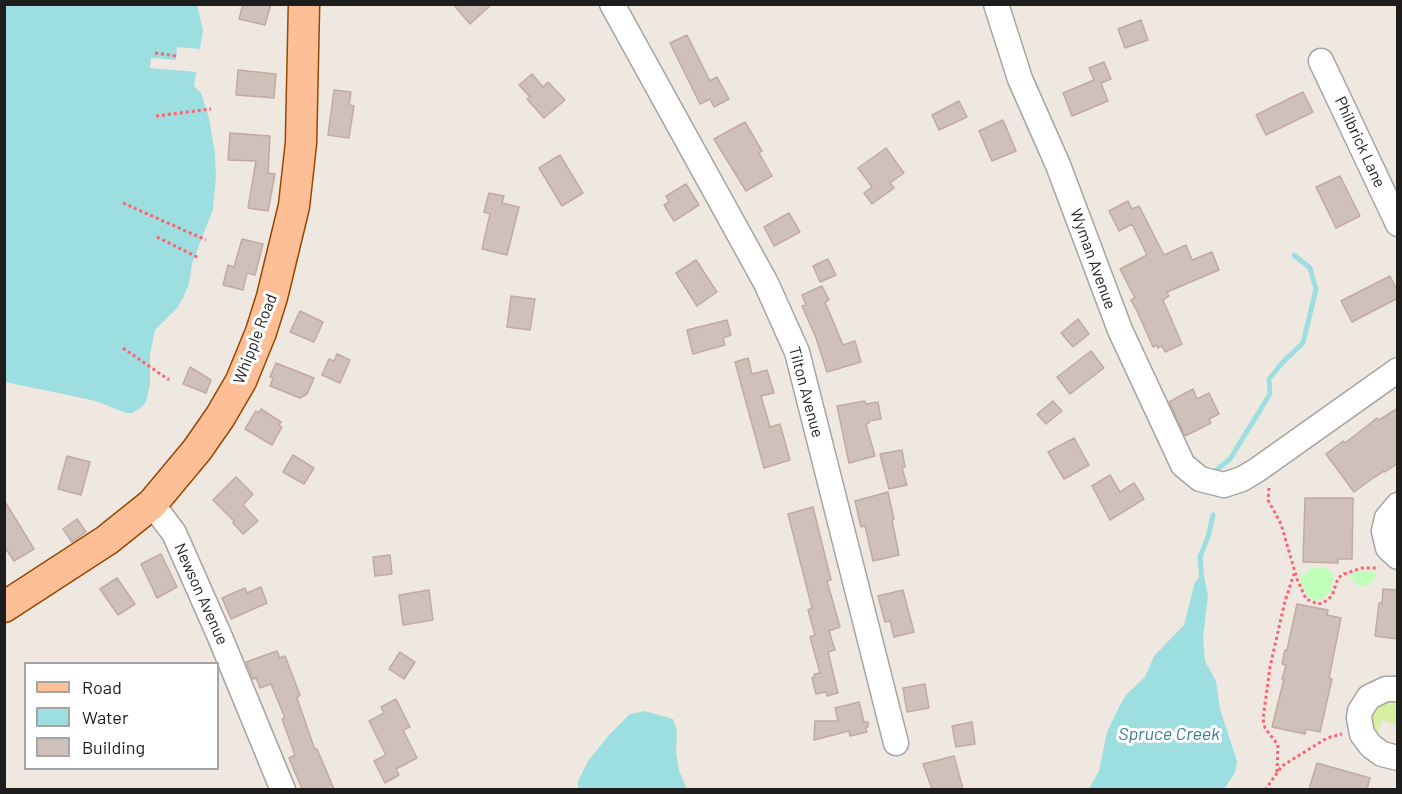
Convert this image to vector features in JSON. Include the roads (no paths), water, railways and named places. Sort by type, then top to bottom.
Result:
[{"type":"main road","name":"Whipple Road","points":[[4,607],[107,540],[152,504],[178,474],[220,417],[250,362],[278,277],[294,206],[301,143],[304,4]]},
{"type":"street","name":"Tilton Avenue","points":[[612,4],[766,283],[796,352],[896,743]]},
{"type":"street","name":"Wyman Avenue","points":[[996,4],[1013,60],[1058,165],[1120,330],[1173,448],[1183,465],[1200,480],[1224,486],[1242,479],[1257,471],[1398,370]]},
{"type":"street","name":"Philbrick Lane","points":[[1321,61],[1398,224]]},
{"type":"street","name":"Newson Avenue","points":[[152,504],[174,533],[283,789]]},
{"type":"street","points":[[1395,555],[1385,538],[1385,524],[1390,512],[1398,505]]},
{"type":"street","points":[[1398,689],[1386,689],[1369,697],[1360,711],[1364,739],[1383,754],[1398,758]]},
{"type":"water","points":[[5,5],[197,5],[203,30],[194,86],[201,93],[209,118],[215,153],[216,176],[213,209],[192,264],[189,284],[183,298],[177,308],[155,330],[150,354],[150,384],[146,402],[132,413],[126,413],[96,401],[5,382]]},
{"type":"water","name":"Spruce Creek","points":[[1204,576],[1208,595],[1203,638],[1205,661],[1216,681],[1220,709],[1237,761],[1235,773],[1224,789],[1089,789],[1099,771],[1107,732],[1119,707],[1126,695],[1145,677],[1154,656],[1184,625],[1195,582]]},
{"type":"water","points":[[645,711],[673,719],[677,731],[676,752],[679,771],[687,789],[578,789],[578,781],[588,761],[609,735],[630,714]]},
{"type":"waterway","points":[[1214,472],[1230,459],[1270,394],[1269,379],[1303,343],[1316,289],[1310,268],[1294,255]]},
{"type":"waterway","points":[[1202,583],[1200,557],[1213,515]]}]
